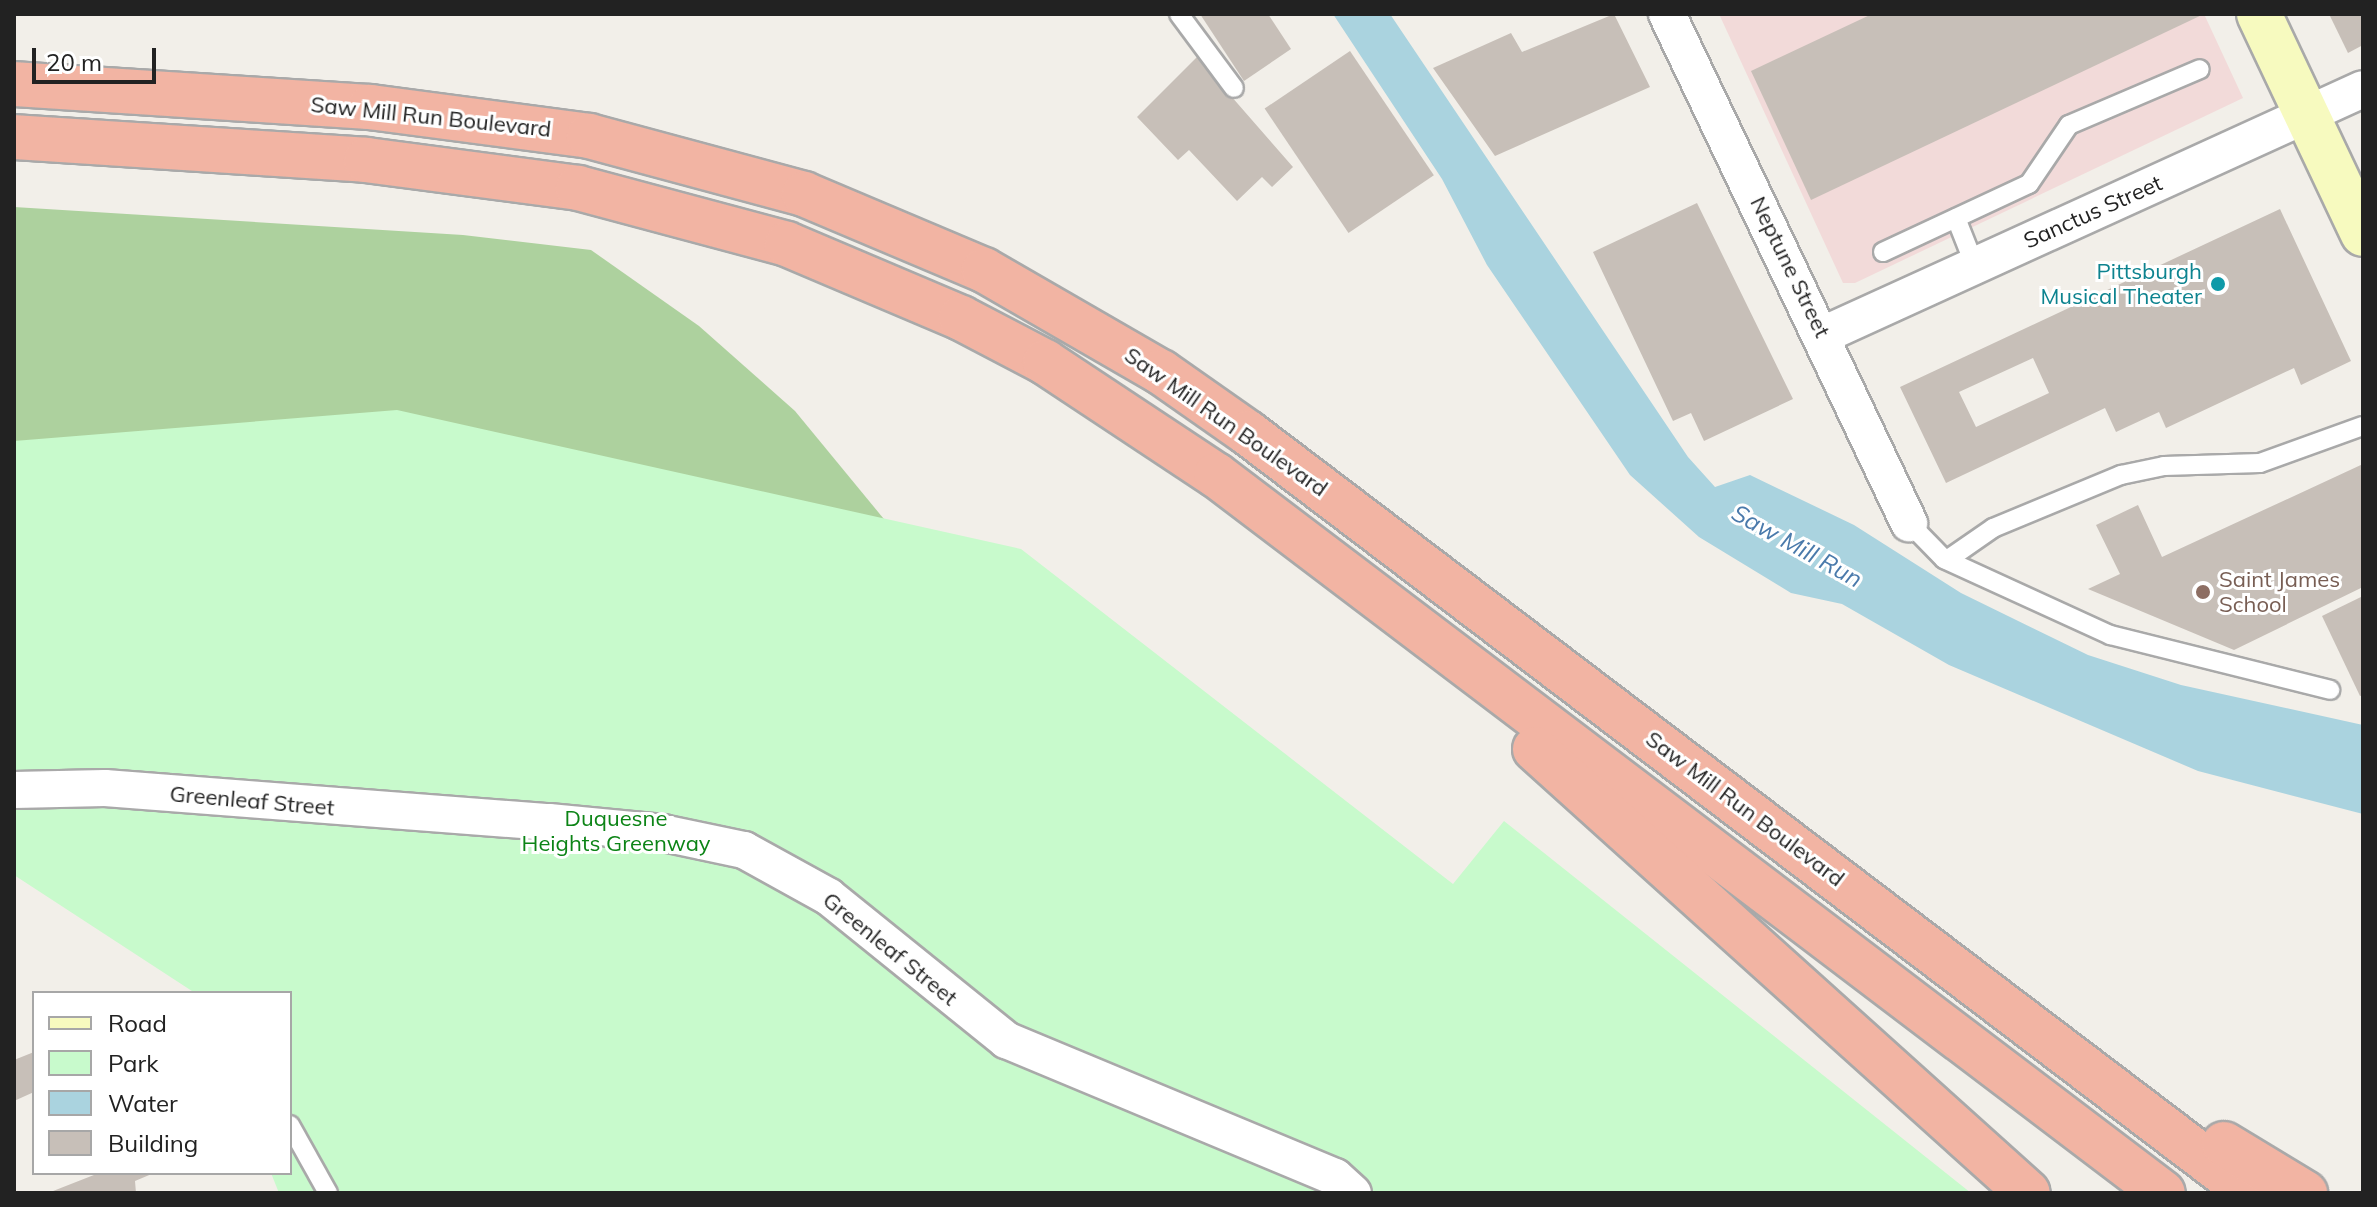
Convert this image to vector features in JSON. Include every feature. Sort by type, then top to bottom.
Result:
[{"type":"highway","name":"Saw Mill Run Boulevard","points":[[14,84],[370,107],[589,136],[804,194],[984,270],[1123,348],[1248,433],[2250,1193]]},
{"type":"highway","points":[[14,137],[473,170],[683,212],[787,244],[874,278],[1045,362],[1132,416],[1323,556],[2163,1193]]},
{"type":"highway","points":[[1323,556],[2028,1193]]},
{"type":"highway","points":[[2027,1024],[2305,1193]]},
{"type":"main road","points":[[2259,14],[2363,234]]},
{"type":"street","name":"Neptune Street","points":[[1667,14],[1823,335],[1909,523]]},
{"type":"street","name":"Sanctus Street","points":[[1823,335],[2363,89]]},
{"type":"street","name":"Greenleaf Street","points":[[14,790],[105,788],[549,822],[663,833],[744,850],[829,897],[1006,1040],[1335,1177],[1353,1193]]},
{"type":"lane","points":[[1179,14],[1234,88]]},
{"type":"lane","points":[[1883,252],[2029,184],[2069,125],[2200,69]]},
{"type":"lane","points":[[1956,218],[1975,266]]},
{"type":"lane","points":[[1947,560],[1993,528],[2121,475],[2164,466],[2260,463],[2363,426]]},
{"type":"lane","points":[[1909,523],[1947,560],[2110,635],[2330,690]]},
{"type":"lane","points":[[292,1129],[328,1193]]},
{"type":"shaded area","points":[[1719,14],[2204,14],[2243,98],[1855,283],[1843,283]]},
{"type":"green space","points":[[14,207],[463,235],[591,250],[699,326],[795,411],[995,654],[14,704]]},
{"type":"green space","name":"Duquesne Heights Greenway","points":[[397,410],[1021,549],[1453,884],[1504,821],[1971,1193],[279,1193],[272,1175],[292,1175],[292,991],[192,991],[14,875],[14,441]]},
{"type":"water","name":"Saw Mill Run","points":[[1333,14],[1390,14],[1688,457],[1715,487],[1750,475],[1854,525],[1961,593],[2088,655],[2181,685],[2363,725],[2363,814],[2198,771],[1949,665],[1842,604],[1791,593],[1699,537],[1630,475],[1487,265],[1442,179]]},
{"type":"building","points":[[1200,14],[1268,14],[1291,49],[1244,81]]},
{"type":"building","points":[[1614,14],[1650,87],[1495,156],[1433,68],[1511,33],[1522,52]]},
{"type":"building","points":[[1872,14],[2204,14],[1811,200],[1751,71]]},
{"type":"building","points":[[2329,14],[2363,14],[2363,45],[2348,53]]},
{"type":"building","points":[[1350,51],[1434,175],[1348,233],[1265,109]]},
{"type":"building","points":[[1197,57],[1293,167],[1272,187],[1262,177],[1237,201],[1189,150],[1178,160],[1137,117]]},
{"type":"building","points":[[1697,203],[1793,399],[1704,441],[1691,413],[1673,421],[1593,252]]},
{"type":"building","name":"Pittsburgh Musical Theater","points":[[2280,209],[2351,361],[2301,385],[2294,368],[2166,428],[2159,412],[2116,432],[2105,408],[1946,483],[1900,387]],"holes":[[[2033,358],[2049,393],[1976,427],[1959,392]]]},
{"type":"building","points":[[2363,464],[2363,587],[2234,650],[2088,589],[2120,574],[2096,525],[2138,505],[2162,557]]},
{"type":"building","points":[[2363,596],[2363,695],[2360,696],[2322,616]]},
{"type":"building","points":[[32,1053],[32,1093],[14,1101],[14,1060]]},
{"type":"building","points":[[94,1175],[149,1175],[135,1181],[136,1193],[48,1193]]},
{"type":"place","name":"Pittsburgh Musical Theater","points":[[2218,284]]},
{"type":"place","name":"Saint James School","points":[[2203,592]]}]
